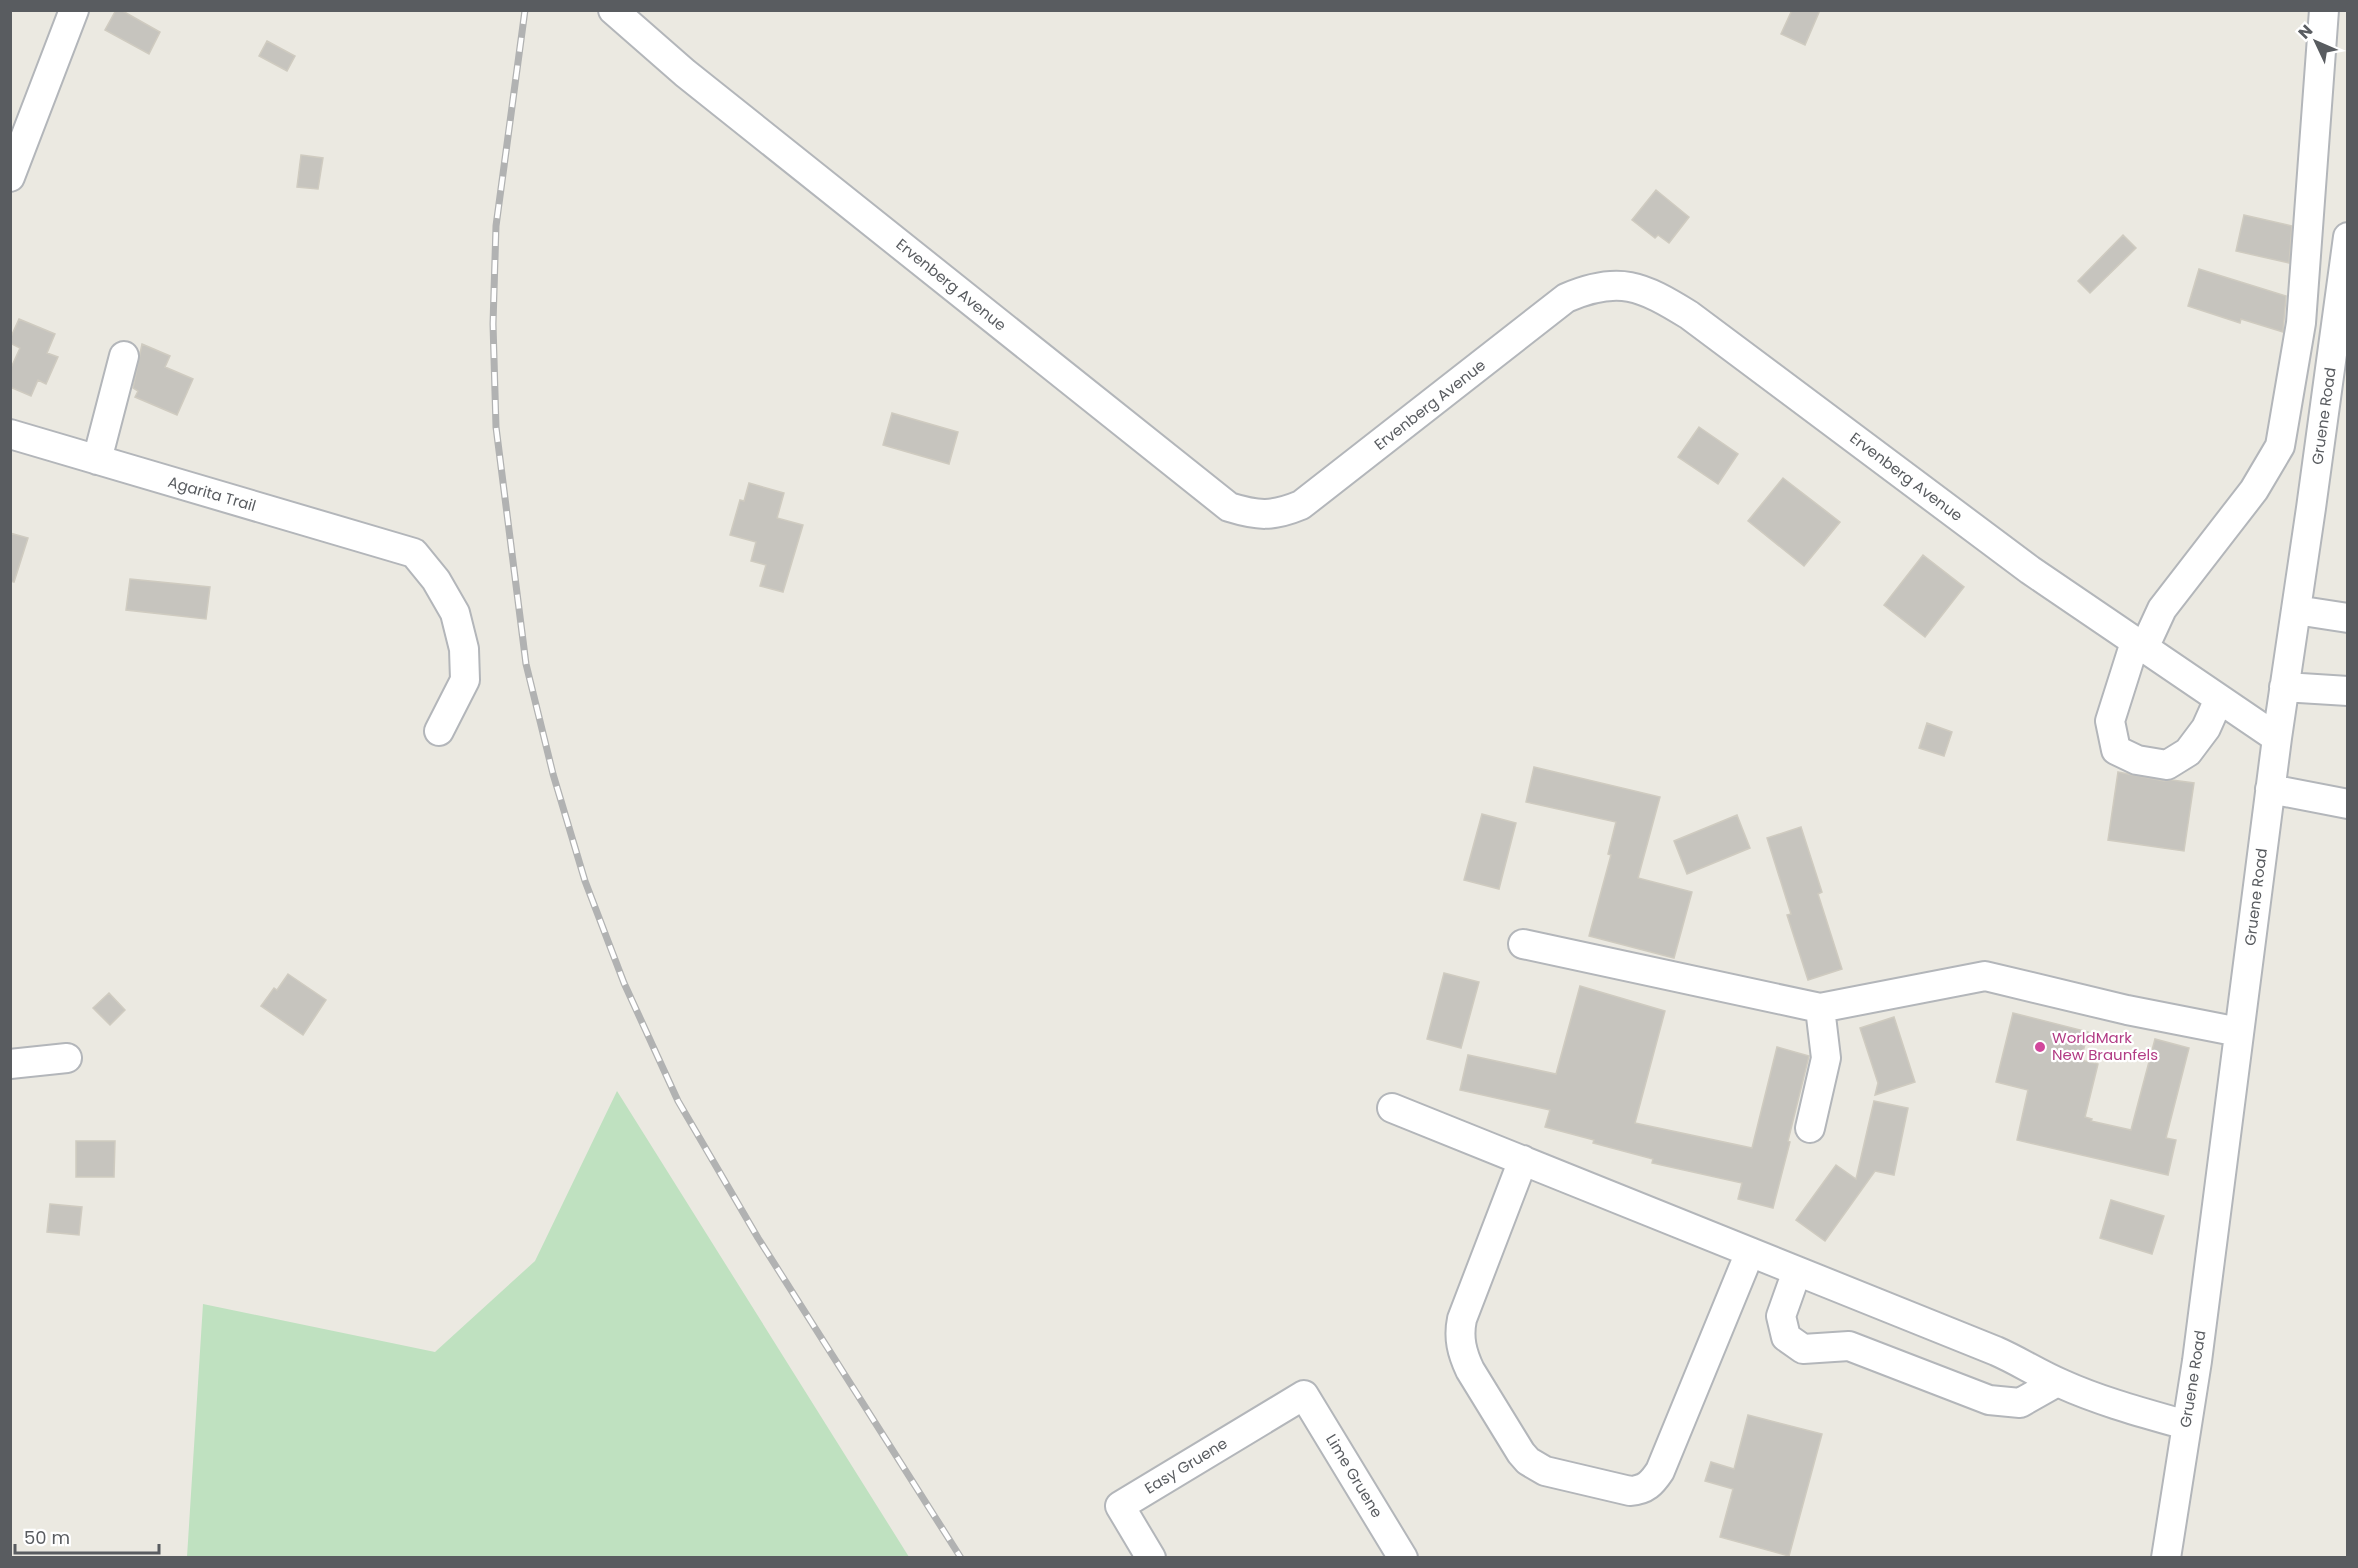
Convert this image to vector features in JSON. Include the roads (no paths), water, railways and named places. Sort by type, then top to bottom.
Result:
[{"type":"street","points":[[10,177],[74,10]]},
{"type":"street","name":"Ervenberg Avenue","points":[[613,10],[685,74],[1228,507],[1266,516],[1301,505],[1566,298],[1589,288],[1614,285],[1638,288],[1662,298],[1689,315],[2023,565],[2277,738]]},
{"type":"street","points":[[2219,699],[2206,728],[2188,752],[2167,765],[2137,760],[2115,750],[2110,722],[2140,645],[2162,609],[2254,490],[2280,446],[2301,323],[2324,10]]},
{"type":"street","name":"Gruene Road","points":[[2166,1557],[2197,1361],[2284,687],[2317,464],[2337,399],[2348,237]]},
{"type":"street","points":[[97,460],[124,356]]},
{"type":"street","name":"Agarita Trail","points":[[10,435],[414,553],[436,580],[455,613],[464,648],[465,680],[439,731]]},
{"type":"street","points":[[2273,459],[2317,464]]},
{"type":"street","points":[[2296,610],[2348,618]]},
{"type":"street","points":[[2284,687],[2348,691]]},
{"type":"street","points":[[2270,789],[2348,804]]},
{"type":"street","points":[[1523,944],[1820,1008],[1985,976],[2127,1010],[2239,1032]]},
{"type":"street","points":[[1810,1128],[1827,1058],[1820,1008]]},
{"type":"street","points":[[10,1064],[67,1058]]},
{"type":"street","points":[[1392,1108],[1996,1351],[2028,1365],[2057,1382],[2108,1401],[2186,1425]]},
{"type":"street","points":[[1523,1160],[1459,1332],[1462,1350],[1470,1370],[1515,1443],[1528,1461],[1545,1471],[1630,1491],[1640,1490],[1653,1482],[1660,1471],[1750,1252]]},
{"type":"street","points":[[1797,1271],[1780,1316],[1786,1337],[1803,1349],[1849,1346],[1989,1400],[2020,1403],[2057,1382]]},
{"type":"street","name":"Easy Gruene","points":[[1151,1557],[1120,1506],[1305,1395]]},
{"type":"street","name":"Lime Gruene","points":[[1305,1395],[1403,1557]]},
{"type":"railway","points":[[525,10],[496,226],[493,324],[496,427],[526,664],[553,774],[585,881],[624,983],[678,1101],[758,1238],[961,1558]]},
{"type":"place","name":"WorldMark New Braunfels","points":[[2040,1047]]}]
